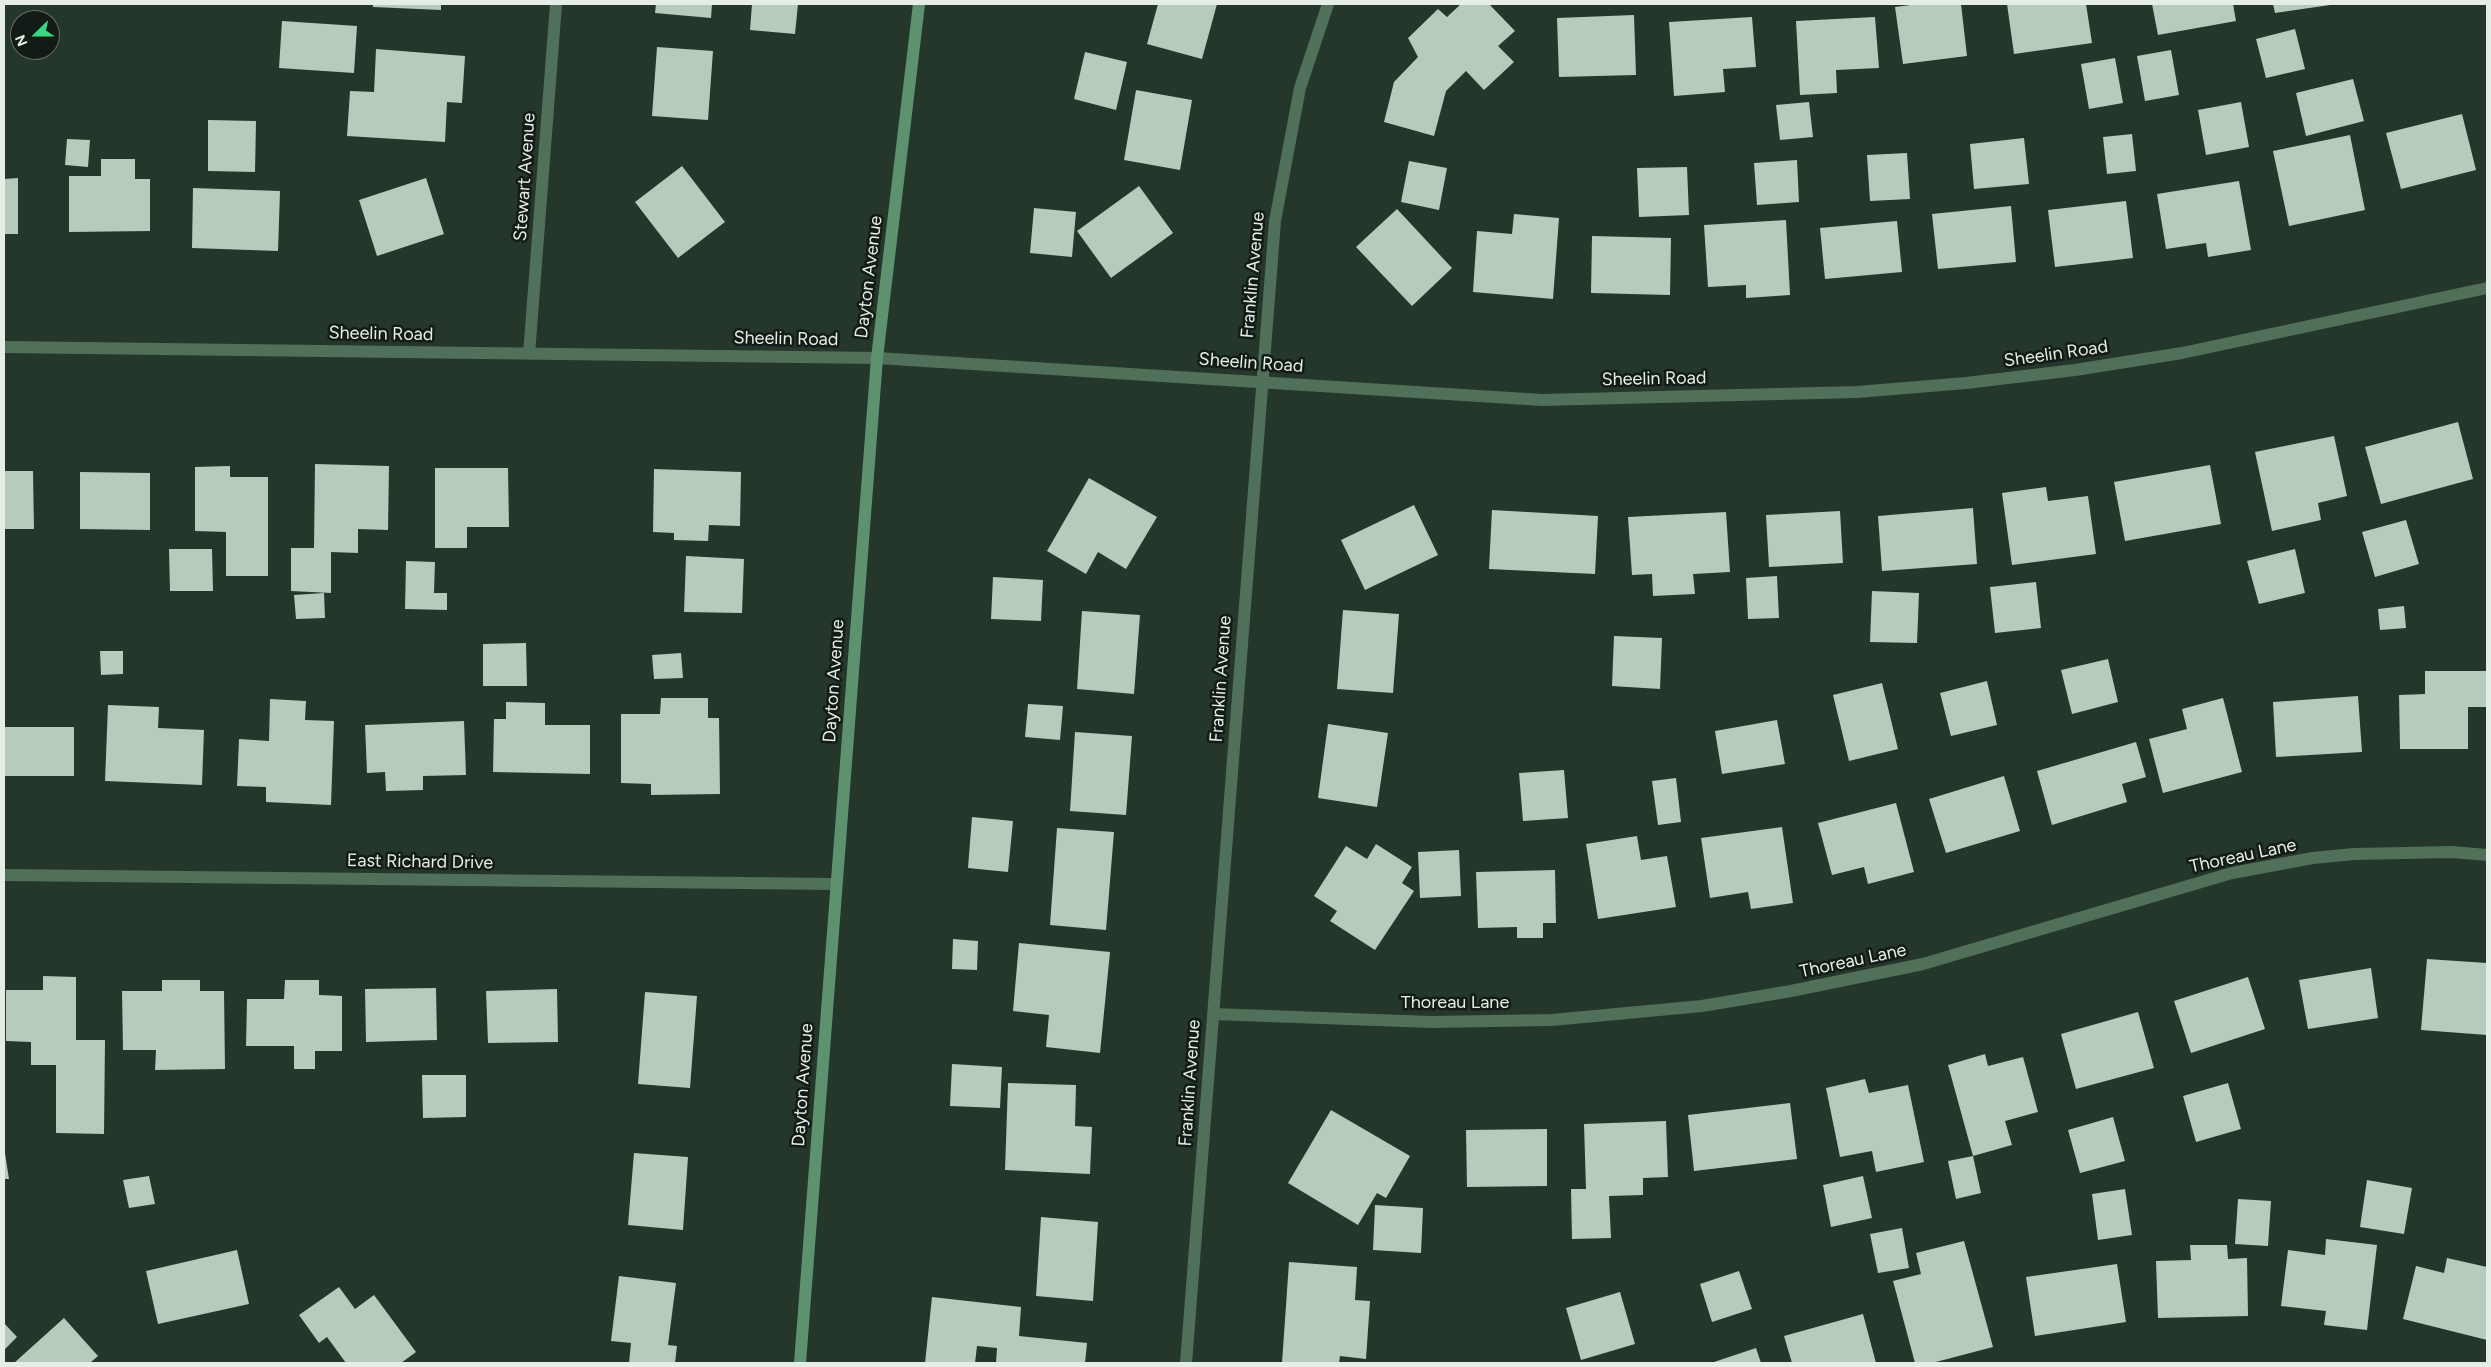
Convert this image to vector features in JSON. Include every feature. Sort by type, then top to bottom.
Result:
[{"type":"main road","name":"Dayton Avenue","points":[[800,1363],[877,358],[919,4]]},
{"type":"street","name":"Stewart Avenue","points":[[529,354],[556,4]]},
{"type":"street","name":"Franklin Avenue","points":[[1186,1363],[1274,221],[1300,88],[1328,4]]},
{"type":"street","name":"Sheelin Road","points":[[4,347],[877,358],[1261,380],[1542,400],[1858,392],[1966,383],[2075,370],[2182,353],[2487,288]]},
{"type":"street","name":"Thoreau Lane","points":[[1213,1014],[1431,1022],[1552,1020],[1702,1006],[1791,992],[1923,964],[2232,873],[2313,858],[2354,854],[2452,852],[2487,855]]},
{"type":"street","name":"East Richard Drive","points":[[4,875],[836,884]]},
{"type":"building","points":[[373,4],[441,4],[441,10],[373,7]]},
{"type":"building","points":[[656,4],[712,4],[711,18],[655,13]]},
{"type":"building","points":[[752,4],[798,4],[795,34],[750,30]]},
{"type":"building","points":[[1158,4],[1217,4],[1202,59],[1147,44]]},
{"type":"building","points":[[1461,4],[1489,4],[1515,31],[1498,46],[1514,62],[1484,90],[1466,71],[1446,91],[1434,136],[1384,122],[1394,82],[1418,57],[1408,38],[1438,9],[1447,17]]},
{"type":"building","points":[[1918,4],[1961,4],[1967,56],[1903,64],[1895,7]]},
{"type":"building","points":[[2007,4],[2086,4],[2092,43],[2014,54]]},
{"type":"building","points":[[2152,4],[2233,4],[2236,21],[2158,35]]},
{"type":"building","points":[[2273,4],[2330,4],[2330,5],[2275,13]]},
{"type":"building","points":[[1634,15],[1636,75],[1559,77],[1557,18]]},
{"type":"building","points":[[1752,17],[1756,67],[1723,69],[1725,92],[1674,96],[1669,22]]},
{"type":"building","points":[[1875,17],[1879,68],[1836,70],[1837,93],[1800,95],[1796,21]]},
{"type":"building","points":[[282,21],[357,26],[354,73],[279,68]]},
{"type":"building","points":[[2295,29],[2305,69],[2266,78],[2256,39]]},
{"type":"building","points":[[657,47],[713,51],[708,120],[652,116]]},
{"type":"building","points":[[376,49],[465,56],[462,103],[447,102],[445,142],[347,136],[350,91],[374,92]]},
{"type":"building","points":[[2171,50],[2179,95],[2145,101],[2137,56]]},
{"type":"building","points":[[1085,52],[1127,62],[1116,110],[1074,99]]},
{"type":"building","points":[[2115,58],[2123,103],[2089,109],[2081,64]]},
{"type":"building","points":[[2353,79],[2364,121],[2306,136],[2296,93]]},
{"type":"building","points":[[1136,90],[1192,100],[1180,170],[1124,160]]},
{"type":"building","points":[[1809,102],[1813,137],[1780,140],[1776,105]]},
{"type":"building","points":[[2241,102],[2249,147],[2206,155],[2198,110]]},
{"type":"building","points":[[2462,114],[2476,170],[2401,189],[2386,133]]},
{"type":"building","points":[[208,120],[256,121],[255,172],[208,171]]},
{"type":"building","points":[[2132,134],[2136,171],[2107,174],[2103,137]]},
{"type":"building","points":[[2350,135],[2365,210],[2289,226],[2273,151]]},
{"type":"building","points":[[2024,138],[2029,184],[1974,189],[1970,144]]},
{"type":"building","points":[[67,139],[90,140],[88,167],[65,165]]},
{"type":"building","points":[[1907,153],[1910,199],[1870,201],[1867,155]]},
{"type":"building","points":[[101,159],[135,159],[135,179],[150,179],[150,231],[69,232],[69,176],[101,176]]},
{"type":"building","points":[[1797,160],[1799,202],[1757,205],[1754,163]]},
{"type":"building","points":[[1409,161],[1447,168],[1439,210],[1401,202]]},
{"type":"building","points":[[682,166],[725,222],[678,258],[635,202]]},
{"type":"building","points":[[1687,167],[1689,215],[1639,217],[1637,168]]},
{"type":"building","points":[[18,178],[18,234],[4,234],[4,179]]},
{"type":"building","points":[[426,178],[444,234],[377,256],[359,200]]},
{"type":"building","points":[[2239,181],[2251,250],[2208,257],[2206,243],[2166,249],[2157,194]]},
{"type":"building","points":[[1139,186],[1173,233],[1111,278],[1077,231]]},
{"type":"building","points":[[193,188],[280,191],[278,251],[192,248]]},
{"type":"building","points":[[2126,201],[2133,258],[2055,267],[2048,210]]},
{"type":"building","points":[[2011,206],[2016,262],[1938,269],[1932,214]]},
{"type":"building","points":[[1034,208],[1076,212],[1072,257],[1030,253]]},
{"type":"building","points":[[1397,209],[1452,268],[1412,306],[1356,247]]},
{"type":"building","points":[[1514,214],[1559,218],[1553,299],[1473,292],[1477,231],[1512,234]]},
{"type":"building","points":[[1786,220],[1790,295],[1746,298],[1746,285],[1708,287],[1704,225]]},
{"type":"building","points":[[1897,221],[1902,272],[1825,279],[1820,228]]},
{"type":"building","points":[[1592,236],[1671,238],[1670,295],[1591,293]]},
{"type":"building","points":[[2458,422],[2473,479],[2381,504],[2365,447]]},
{"type":"building","points":[[2334,436],[2347,496],[2318,503],[2321,520],[2272,531],[2255,452]]},
{"type":"building","points":[[315,464],[389,466],[388,530],[358,529],[358,553],[331,552],[331,593],[291,591],[291,548],[314,548]]},
{"type":"building","points":[[2210,465],[2221,524],[2125,541],[2114,482]]},
{"type":"building","points":[[230,466],[230,477],[268,477],[268,576],[226,576],[226,532],[195,531],[195,467]]},
{"type":"building","points":[[435,468],[508,468],[509,527],[467,527],[467,548],[435,548]]},
{"type":"building","points":[[654,469],[741,472],[740,526],[709,525],[708,541],[674,540],[674,533],[653,532]]},
{"type":"building","points":[[4,471],[33,471],[34,529],[4,529]]},
{"type":"building","points":[[80,472],[150,473],[150,530],[80,529]]},
{"type":"building","points":[[1089,478],[1157,517],[1126,569],[1098,552],[1086,574],[1047,551]]},
{"type":"building","points":[[2046,487],[2048,501],[2088,496],[2096,554],[2012,565],[2002,493]]},
{"type":"building","points":[[1414,505],[1438,555],[1365,590],[1341,540]]},
{"type":"building","points":[[1973,508],[1977,564],[1882,571],[1878,516]]},
{"type":"building","points":[[1492,510],[1598,516],[1595,574],[1489,569]]},
{"type":"building","points":[[1840,511],[1843,563],[1769,567],[1766,515]]},
{"type":"building","points":[[1726,512],[1730,572],[1693,574],[1695,594],[1653,596],[1652,574],[1632,575],[1628,517]]},
{"type":"building","points":[[2406,520],[2419,564],[2375,577],[2362,532]]},
{"type":"building","points":[[169,549],[212,549],[213,591],[170,591]]},
{"type":"building","points":[[2295,549],[2305,593],[2259,604],[2247,561]]},
{"type":"building","points":[[686,556],[744,559],[742,613],[684,612]]},
{"type":"building","points":[[406,561],[435,562],[434,593],[447,593],[447,610],[405,609]]},
{"type":"building","points":[[1777,576],[1779,618],[1748,619],[1746,578]]},
{"type":"building","points":[[993,577],[1043,580],[1041,621],[991,619]]},
{"type":"building","points":[[2036,582],[2041,628],[1995,633],[1990,587]]},
{"type":"building","points":[[1872,591],[1919,593],[1917,643],[1870,642]]},
{"type":"building","points":[[324,593],[325,618],[296,619],[294,595]]},
{"type":"building","points":[[2404,606],[2406,628],[2380,630],[2378,609]]},
{"type":"building","points":[[1343,610],[1399,614],[1393,693],[1337,689]]},
{"type":"building","points":[[1082,611],[1140,615],[1134,694],[1077,689]]},
{"type":"building","points":[[1614,636],[1662,638],[1660,689],[1612,686]]},
{"type":"building","points":[[526,643],[527,686],[483,686],[483,644]]},
{"type":"building","points":[[100,651],[123,651],[123,674],[101,675]]},
{"type":"building","points":[[681,653],[683,678],[654,679],[652,655]]},
{"type":"building","points":[[2108,659],[2118,702],[2072,714],[2061,670]]},
{"type":"building","points":[[2425,671],[2487,671],[2487,707],[2468,707],[2468,749],[2400,749],[2399,695],[2425,694]]},
{"type":"building","points":[[1987,681],[1997,725],[1951,736],[1940,693]]},
{"type":"building","points":[[1882,683],[1898,749],[1849,761],[1833,695]]},
{"type":"building","points":[[2358,696],[2362,752],[2276,757],[2273,702]]},
{"type":"building","points":[[661,698],[708,698],[708,718],[719,718],[720,794],[651,795],[651,784],[621,783],[621,714],[660,714]]},
{"type":"building","points":[[2223,698],[2242,772],[2163,793],[2149,739],[2187,729],[2182,709]]},
{"type":"building","points":[[270,699],[306,701],[305,720],[334,721],[331,805],[266,802],[266,787],[237,786],[239,739],[269,741]]},
{"type":"building","points":[[506,702],[545,703],[545,725],[590,725],[590,774],[493,772],[494,719],[506,719]]},
{"type":"building","points":[[1028,704],[1063,706],[1060,740],[1025,737]]},
{"type":"building","points":[[108,705],[159,707],[158,728],[204,730],[202,785],[105,781]]},
{"type":"building","points":[[1777,720],[1785,764],[1722,774],[1715,731]]},
{"type":"building","points":[[464,721],[466,775],[423,776],[423,790],[386,791],[385,772],[367,773],[365,725]]},
{"type":"building","points":[[1328,724],[1388,733],[1377,807],[1318,798]]},
{"type":"building","points":[[4,727],[74,727],[74,776],[4,776]]},
{"type":"building","points":[[1075,732],[1132,736],[1126,815],[1070,811]]},
{"type":"building","points":[[2136,742],[2146,777],[2122,784],[2127,802],[2052,825],[2037,771]]},
{"type":"building","points":[[1564,770],[1568,818],[1523,821],[1519,773]]},
{"type":"building","points":[[2004,776],[2020,831],[1946,853],[1929,799]]},
{"type":"building","points":[[1676,778],[1681,822],[1658,825],[1652,781]]},
{"type":"building","points":[[1896,803],[1914,872],[1868,884],[1864,867],[1832,875],[1818,823]]},
{"type":"building","points":[[972,817],[1013,821],[1008,872],[968,868]]},
{"type":"building","points":[[1782,827],[1793,903],[1751,909],[1748,892],[1710,898],[1701,838]]},
{"type":"building","points":[[1057,828],[1114,832],[1106,930],[1050,925]]},
{"type":"building","points":[[1637,836],[1641,860],[1667,856],[1676,907],[1598,919],[1586,844]]},
{"type":"building","points":[[1376,844],[1412,867],[1402,883],[1414,891],[1375,950],[1330,921],[1337,911],[1314,896],[1346,846],[1367,859]]},
{"type":"building","points":[[1459,850],[1461,896],[1420,898],[1418,852]]},
{"type":"building","points":[[1555,870],[1556,923],[1543,923],[1543,938],[1517,938],[1517,927],[1478,928],[1476,872]]},
{"type":"building","points":[[953,939],[978,941],[977,970],[952,969]]},
{"type":"building","points":[[1019,943],[1110,952],[1100,1053],[1046,1047],[1049,1015],[1013,1011]]},
{"type":"building","points":[[2427,959],[2487,963],[2487,1035],[2421,1030]]},
{"type":"building","points":[[2371,968],[2378,1018],[2308,1029],[2299,980]]},
{"type":"building","points":[[43,976],[76,977],[76,1040],[105,1040],[104,1134],[56,1133],[56,1065],[31,1065],[31,1042],[6,1041],[6,990],[43,990]]},
{"type":"building","points":[[2248,977],[2265,1029],[2191,1053],[2174,1001]]},
{"type":"building","points":[[162,980],[200,980],[200,991],[224,991],[225,1069],[155,1070],[156,1050],[123,1050],[122,991],[162,991]]},
{"type":"building","points":[[285,980],[319,980],[319,995],[342,996],[342,1051],[315,1051],[315,1069],[294,1069],[294,1046],[246,1046],[247,999],[284,999]]},
{"type":"building","points":[[436,988],[437,1040],[366,1042],[365,989]]},
{"type":"building","points":[[557,989],[558,1042],[488,1043],[486,991]]},
{"type":"building","points":[[645,992],[697,996],[690,1088],[638,1084]]},
{"type":"building","points":[[2138,1012],[2154,1068],[2076,1089],[2061,1034]]},
{"type":"building","points":[[1985,1054],[1988,1066],[2023,1057],[2038,1112],[2005,1121],[2012,1145],[1973,1156],[1948,1065]]},
{"type":"building","points":[[952,1064],[1002,1067],[1000,1108],[950,1106]]},
{"type":"building","points":[[422,1075],[466,1075],[466,1117],[423,1118]]},
{"type":"building","points":[[1865,1079],[1869,1093],[1908,1085],[1924,1162],[1876,1172],[1872,1151],[1840,1157],[1826,1088]]},
{"type":"building","points":[[1008,1083],[1076,1085],[1075,1126],[1092,1127],[1090,1174],[1005,1170]]},
{"type":"building","points":[[2228,1083],[2241,1129],[2196,1142],[2183,1096]]},
{"type":"building","points":[[1790,1103],[1797,1159],[1694,1171],[1688,1115]]},
{"type":"building","points":[[1331,1110],[1410,1156],[1386,1198],[1377,1193],[1358,1225],[1288,1183]]},
{"type":"building","points":[[2113,1117],[2125,1161],[2080,1173],[2068,1130]]},
{"type":"building","points":[[1666,1121],[1668,1177],[1643,1178],[1643,1195],[1609,1196],[1611,1238],[1572,1239],[1571,1189],[1586,1189],[1584,1124]]},
{"type":"building","points":[[1547,1129],[1547,1186],[1467,1187],[1466,1130]]},
{"type":"building","points":[[4,1147],[9,1179],[4,1179]]},
{"type":"building","points":[[634,1153],[688,1157],[683,1230],[628,1225]]},
{"type":"building","points":[[1973,1156],[1981,1193],[1956,1199],[1948,1161]]},
{"type":"building","points":[[149,1176],[155,1204],[129,1208],[123,1180]]},
{"type":"building","points":[[1863,1176],[1872,1218],[1831,1227],[1823,1185]]},
{"type":"building","points":[[2367,1180],[2412,1188],[2404,1234],[2360,1227]]},
{"type":"building","points":[[2125,1189],[2132,1235],[2098,1240],[2092,1194]]},
{"type":"building","points":[[2238,1199],[2271,1201],[2268,1246],[2235,1244]]},
{"type":"building","points":[[1375,1205],[1423,1208],[1421,1253],[1373,1250]]},
{"type":"building","points":[[1041,1217],[1098,1222],[1093,1301],[1036,1296]]},
{"type":"building","points":[[1902,1228],[1909,1268],[1878,1273],[1870,1234]]},
{"type":"building","points":[[2326,1239],[2377,1245],[2367,1330],[2324,1325],[2326,1311],[2281,1306],[2288,1250],[2325,1255]]},
{"type":"building","points":[[1964,1241],[1993,1347],[1932,1363],[1915,1363],[1893,1281],[1921,1274],[1916,1253]]},
{"type":"building","points":[[2190,1245],[2227,1245],[2228,1259],[2247,1258],[2248,1316],[2158,1318],[2156,1261],[2191,1260]]},
{"type":"building","points":[[237,1250],[249,1304],[158,1324],[146,1271]]},
{"type":"building","points":[[2447,1258],[2487,1267],[2487,1340],[2403,1319],[2416,1266],[2444,1273]]},
{"type":"building","points":[[1289,1262],[1357,1267],[1355,1300],[1370,1301],[1366,1359],[1340,1356],[1339,1363],[1282,1363]]},
{"type":"building","points":[[2117,1264],[2126,1322],[2035,1336],[2026,1277]]},
{"type":"building","points":[[1739,1271],[1752,1309],[1712,1322],[1700,1284]]},
{"type":"building","points":[[619,1276],[676,1283],[668,1345],[677,1346],[675,1363],[629,1363],[631,1343],[611,1341]]},
{"type":"building","points":[[339,1287],[355,1309],[374,1295],[416,1352],[401,1363],[346,1363],[327,1337],[319,1343],[299,1315]]},
{"type":"building","points":[[1620,1292],[1635,1344],[1581,1360],[1566,1308]]},
{"type":"building","points":[[932,1297],[1021,1307],[1019,1336],[1087,1343],[1085,1363],[996,1363],[997,1348],[977,1346],[975,1363],[925,1363]]},
{"type":"building","points":[[1863,1314],[1876,1363],[1792,1363],[1784,1336]]},
{"type":"building","points":[[64,1318],[98,1356],[90,1363],[14,1363]]},
{"type":"building","points":[[4,1323],[17,1337],[4,1350]]},
{"type":"building","points":[[1756,1348],[1761,1363],[1711,1363]]}]
